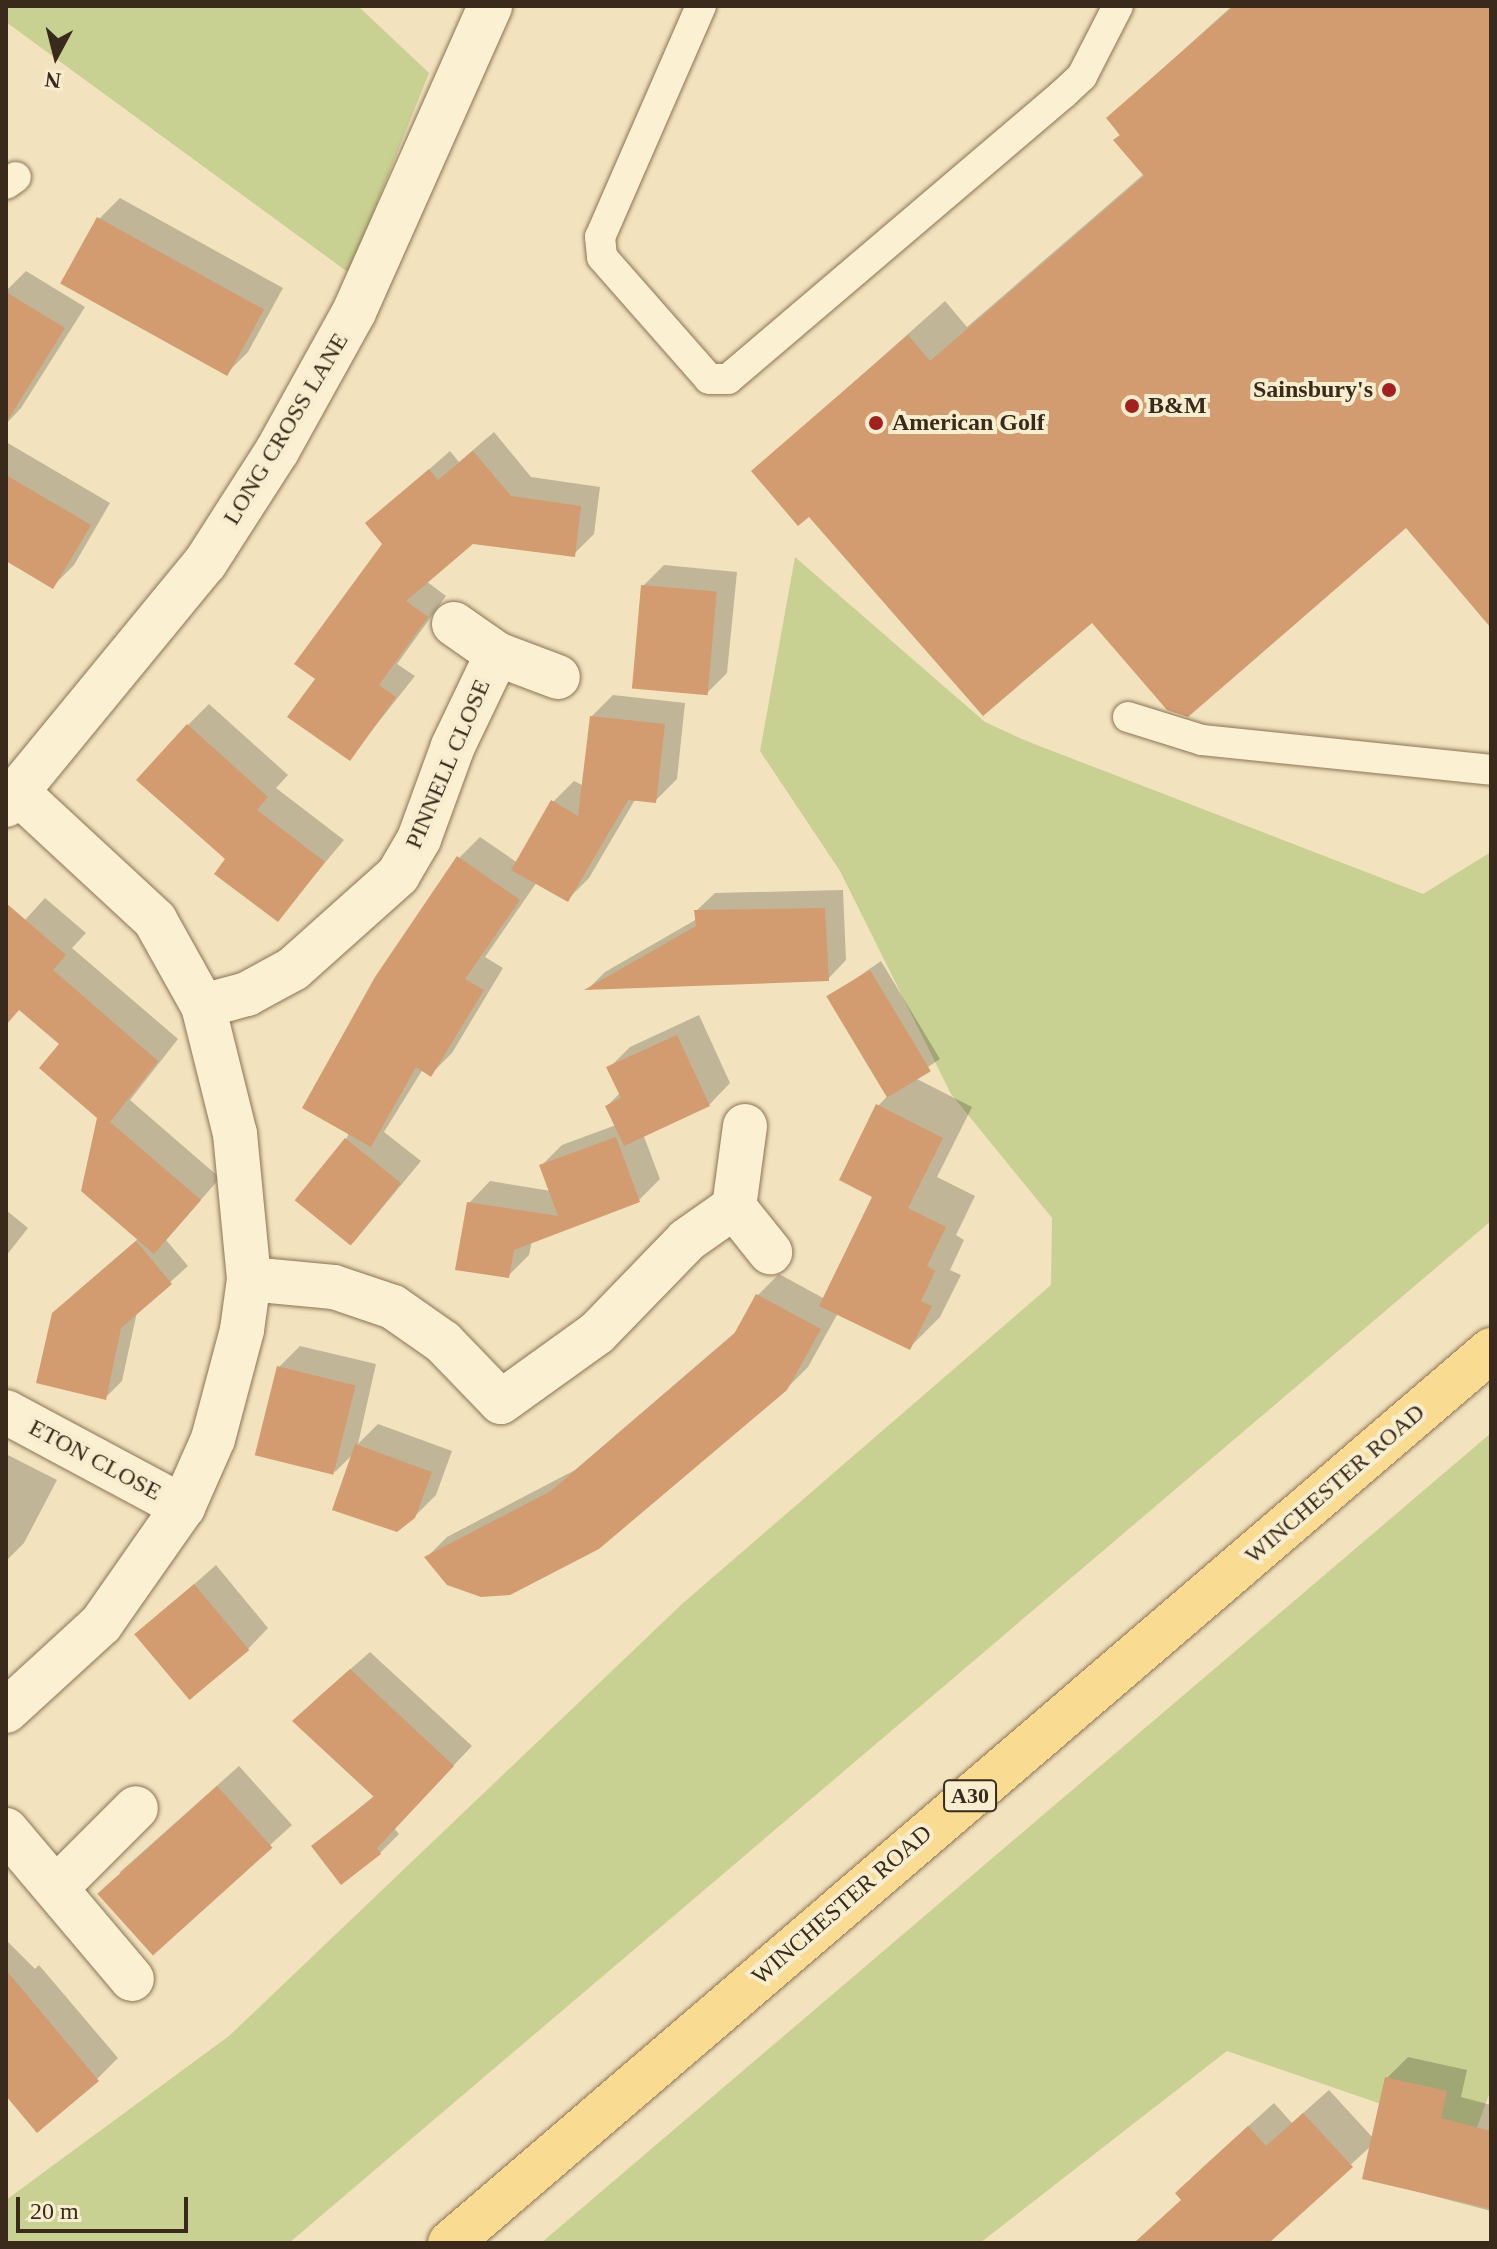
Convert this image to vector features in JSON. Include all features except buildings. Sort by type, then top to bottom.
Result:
[{"type":"main road","name":"WINCHESTER ROAD","points":[[450,2243],[1491,1350]]},
{"type":"street","name":"LONG CROSS LANE","points":[[12,799],[205,563],[277,451],[354,312],[490,6]]},
{"type":"street","name":"PINNELL CLOSE","points":[[454,624],[497,654],[558,677]]},
{"type":"street","name":"PINNELL CLOSE","points":[[203,1006],[247,994],[293,969],[398,875],[419,839],[453,746],[497,654]]},
{"type":"street","points":[[6,1711],[101,1624],[183,1507],[213,1439],[242,1330],[249,1279],[235,1134],[203,1006],[155,920],[12,799]]},
{"type":"street","points":[[745,1126],[734,1207],[770,1252]]},
{"type":"street","points":[[249,1279],[334,1287],[393,1307],[443,1342],[501,1402],[597,1333],[687,1240],[734,1207]]},
{"type":"street","name":"ETON CLOSE","points":[[6,1412],[183,1507]]},
{"type":"street","points":[[58,1886],[136,1808]]},
{"type":"street","points":[[6,1830],[58,1886],[132,1979]]},
{"type":"lane","points":[[701,6],[600,237],[602,257],[709,379],[728,379],[1063,94],[1082,76],[1118,6]]},
{"type":"lane","points":[[1128,717],[1202,740],[1491,770]]},
{"type":"green space","points":[[6,6],[358,6],[429,73],[349,273],[6,22]]},
{"type":"green space","points":[[795,557],[985,722],[1024,740],[1423,894],[1491,852],[1491,1221],[289,2243],[6,2243],[6,2200],[229,2036],[682,1604],[1051,1285],[1052,1218],[951,1094],[840,871],[760,751]]},
{"type":"green space","points":[[1491,1433],[1491,2089],[1474,2136],[1227,2051],[980,2243],[541,2243]]},
{"type":"place","name":"Sainsbury's","points":[[1389,390]]},
{"type":"place","name":"B&M","points":[[1132,406]]},
{"type":"place","name":"American Golf","points":[[876,423]]}]
